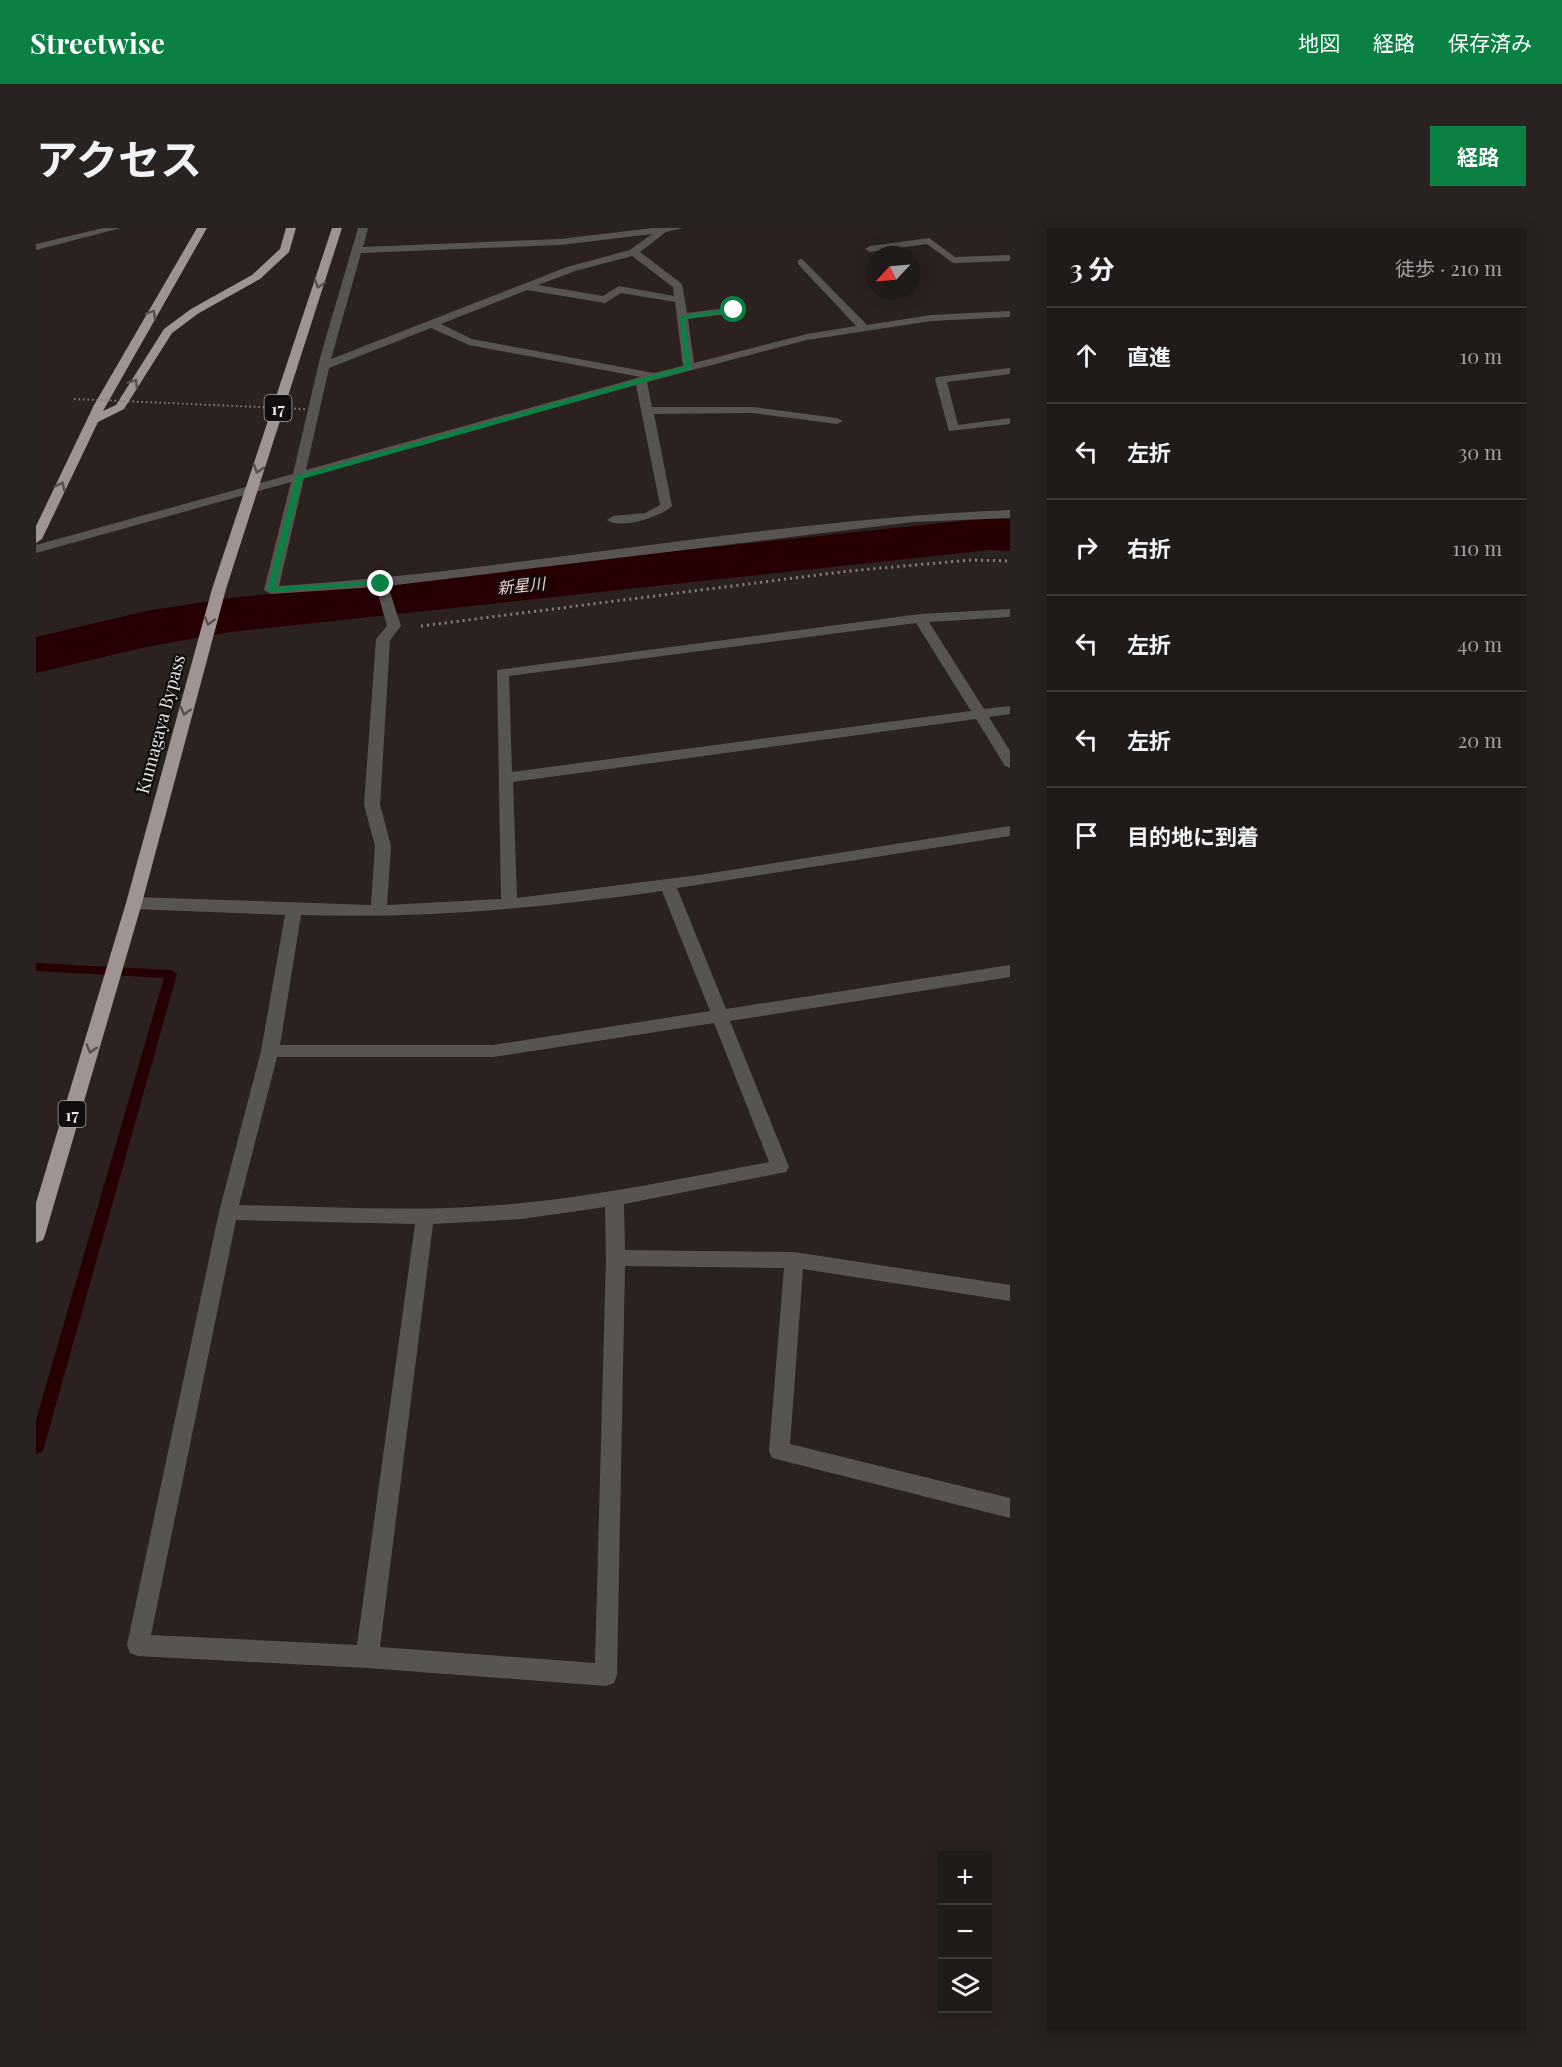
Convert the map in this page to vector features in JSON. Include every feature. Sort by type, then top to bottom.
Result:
[{"type":"highway","points":[[36,539],[93,420],[202,228]]},
{"type":"highway","points":[[93,420],[120,407],[168,331],[204,306],[256,278],[285,250],[291,228]]},
{"type":"highway","name":"Kumagaya Bypass","points":[[36,1235],[134,903],[219,588],[337,228]]},
{"type":"street","points":[[36,247],[116,228]]},
{"type":"street","points":[[363,228],[359,250],[324,366],[271,590],[381,584],[913,518],[1010,514]]},
{"type":"street","points":[[359,250],[560,242],[625,231],[661,232],[678,228]]},
{"type":"street","points":[[324,366],[529,287],[571,268],[634,252],[661,232]]},
{"type":"street","points":[[892,246],[929,241],[953,260],[1010,258]]},
{"type":"street","points":[[634,252],[678,286],[688,367]]},
{"type":"street","points":[[802,262],[864,328]]},
{"type":"street","points":[[529,287],[605,300],[618,289],[680,300]]},
{"type":"street","points":[[682,317],[734,310]]},
{"type":"street","points":[[36,549],[299,478],[688,367],[807,338],[931,318],[1010,314]]},
{"type":"street","points":[[432,324],[469,342],[657,376]]},
{"type":"street","points":[[1010,371],[941,379],[953,429],[1010,421]]},
{"type":"street","points":[[613,520],[648,516],[666,506],[641,380]]},
{"type":"street","points":[[648,411],[752,410],[837,421]]},
{"type":"street","points":[[379,911],[383,846],[372,805],[383,639],[394,626],[381,584]]},
{"type":"street","points":[[509,904],[502,673],[920,618],[1010,613]]},
{"type":"street","points":[[920,618],[1010,763]]},
{"type":"street","points":[[505,778],[1010,710]]},
{"type":"street","points":[[134,903],[379,911],[509,904],[667,883],[1010,831]]},
{"type":"street","points":[[228,1212],[425,1217],[522,1211],[614,1198],[780,1167],[667,883]]},
{"type":"street","points":[[294,909],[270,1051],[228,1212],[138,1645],[367,1657],[606,1675],[616,1258],[614,1198]]},
{"type":"street","points":[[270,1051],[493,1051],[719,1018],[1010,971]]},
{"type":"street","points":[[367,1657],[425,1217]]},
{"type":"street","points":[[616,1258],[794,1260],[1010,1293]]},
{"type":"street","points":[[794,1260],[779,1451],[1010,1508]]},
{"type":"path","points":[[74,399],[305,409]]},
{"type":"path","points":[[411,627],[849,571],[971,560],[1010,561]]},
{"type":"waterway","name":"新星川","points":[[36,655],[146,629],[230,615],[989,534],[1010,535]]},
{"type":"waterway","points":[[36,967],[171,974],[36,1447]]},
{"type":"route","points":[[381,584],[271,590],[299,478],[688,367],[682,317],[734,310]]}]
